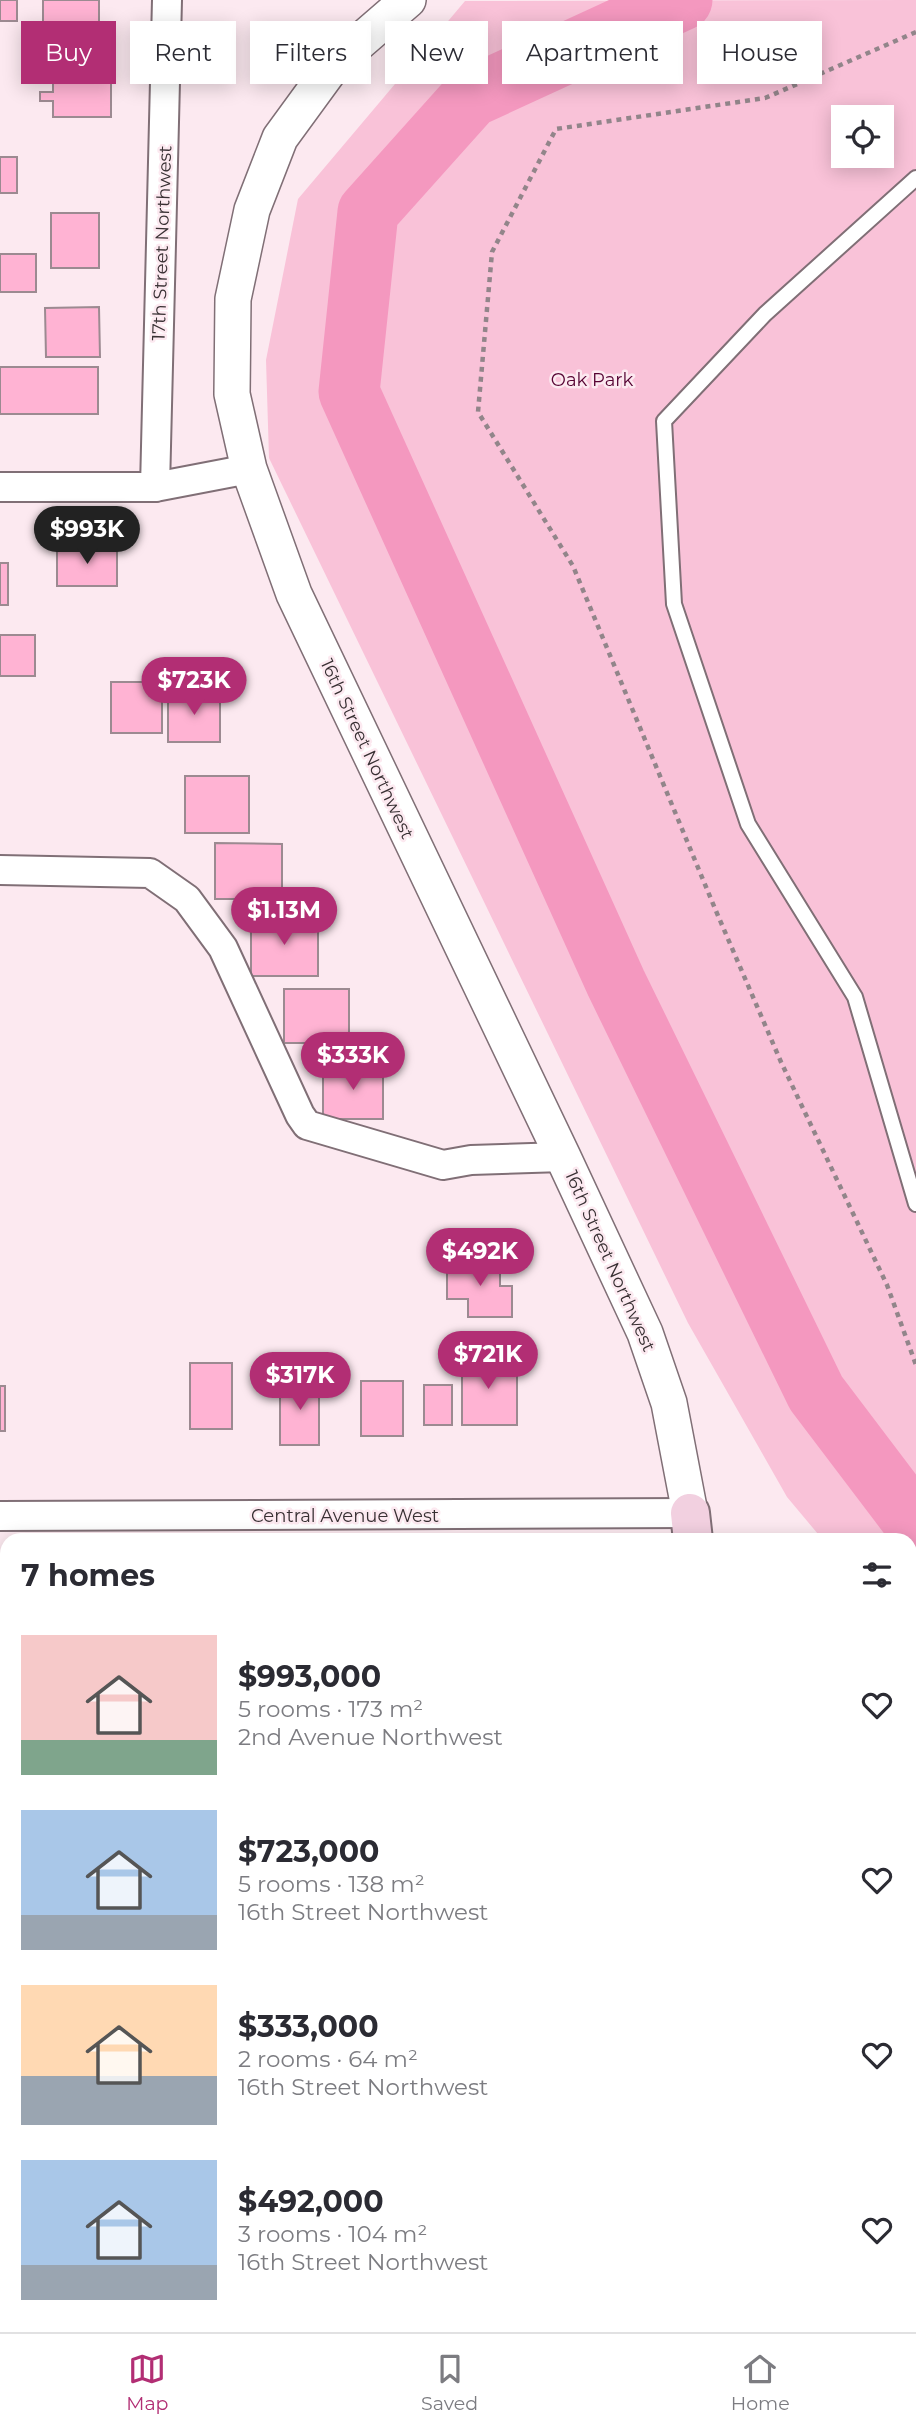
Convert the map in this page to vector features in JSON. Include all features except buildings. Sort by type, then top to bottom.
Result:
[{"type":"street","name":"17th Street Northwest","points":[[155,487],[167,0]]},
{"type":"street","name":"16th Street Northwest","points":[[408,0],[334,64],[280,138],[252,210],[233,299],[232,394],[249,469],[294,594],[645,1333],[668,1403],[691,1527]]},
{"type":"street","points":[[0,487],[155,487],[249,469]]},
{"type":"street","points":[[0,870],[150,873],[187,899],[223,948],[307,1125],[443,1165],[471,1160],[563,1157]]},
{"type":"street","name":"Central Avenue West","points":[[0,1516],[691,1527]]},
{"type":"lane","points":[[916,178],[765,314],[664,421],[674,604],[748,824],[855,997],[916,1204]]},
{"type":"green space","name":"Oak Park","points":[[916,0],[916,1533],[817,1533],[787,1497],[688,1323],[269,458],[266,360],[298,199],[395,84],[488,84],[488,21],[448,21],[465,1]]},
{"type":"waterway","points":[[682,0],[471,97],[368,212],[349,392],[616,983],[816,1393],[916,1525]]}]
